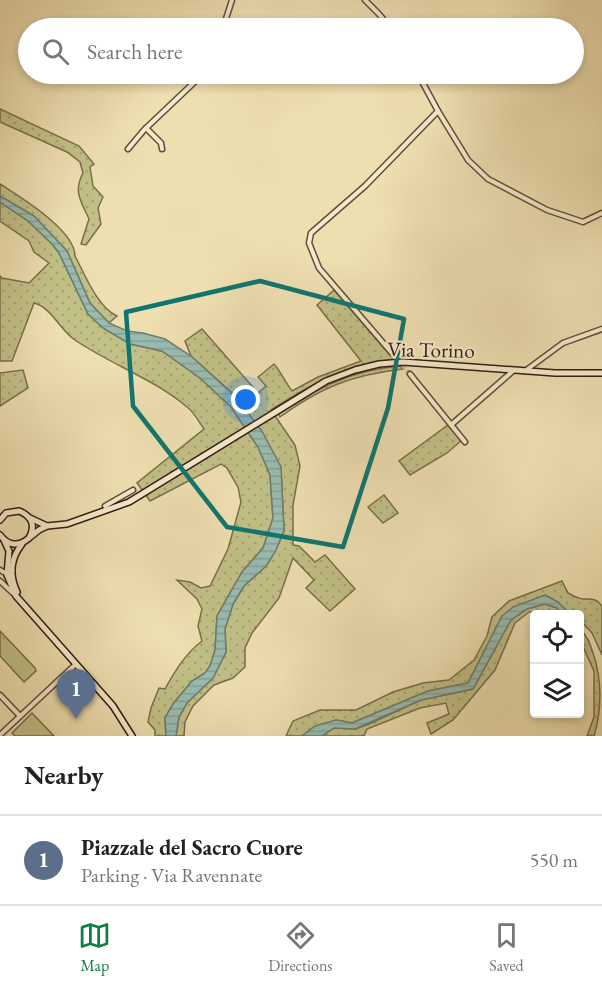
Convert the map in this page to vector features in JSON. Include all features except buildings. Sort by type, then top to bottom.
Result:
[{"type":"main road","name":"Via Torino","points":[[22,543],[47,526],[67,524],[129,502],[298,397],[341,374],[379,364],[425,363],[602,374]]},
{"type":"main road","points":[[1,518],[15,510],[24,512],[30,518],[47,526]]},
{"type":"main road","points":[[29,538],[33,528],[30,518]]},
{"type":"main road","points":[[2,538],[12,545],[22,543]]},
{"type":"main road","points":[[2,538],[9,551],[5,574],[16,596],[113,706],[131,736]]},
{"type":"main road","points":[[5,574],[22,543]]},
{"type":"main road","points":[[5,574],[28,609]]},
{"type":"street","points":[[226,18],[232,0]]},
{"type":"street","points":[[364,0],[382,18]]},
{"type":"street","points":[[128,148],[192,84]]},
{"type":"street","points":[[423,84],[468,160],[488,179],[547,210],[583,222],[602,213]]},
{"type":"street","points":[[391,352],[319,268],[309,243],[311,233],[365,186],[438,111]]},
{"type":"street","points":[[146,128],[161,143],[162,149]]},
{"type":"street","points":[[525,371],[563,343],[602,329]]},
{"type":"street","points":[[451,425],[514,370]]},
{"type":"street","points":[[410,374],[465,441]]},
{"type":"street","points":[[105,506],[132,490]]},
{"type":"street","points":[[114,507],[118,498]]},
{"type":"street","points":[[0,735],[76,664]]},
{"type":"street","points":[[0,695],[20,716]]},
{"type":"highlighted area","points":[[260,281],[404,319],[388,408],[343,547],[227,527],[133,406],[126,312]]},
{"type":"green space","points":[[0,109],[79,146],[94,164],[90,167],[93,186],[103,197],[98,208],[101,224],[86,245],[81,244],[89,219],[78,191],[83,173],[80,162],[67,152],[0,122]]},
{"type":"green space","points":[[0,184],[45,215],[66,236],[73,246],[75,256],[92,289],[104,306],[117,316],[109,323],[90,303],[67,251],[34,216],[0,196]]},
{"type":"green space","points":[[0,202],[28,221],[52,244],[59,253],[88,314],[103,328],[130,344],[162,351],[200,378],[231,407],[258,447],[270,475],[273,518],[263,548],[242,572],[217,616],[215,650],[210,666],[205,673],[192,681],[173,704],[165,718],[166,736],[155,736],[155,730],[148,722],[151,708],[159,688],[165,689],[185,657],[202,641],[198,626],[202,609],[197,599],[177,580],[190,582],[201,588],[210,586],[228,549],[241,502],[238,487],[227,468],[221,464],[150,501],[137,483],[204,429],[192,412],[174,397],[75,340],[40,305],[34,303],[12,361],[0,361],[0,276],[29,283],[49,263],[34,252],[29,241],[0,221]]},
{"type":"green space","points":[[334,290],[395,361],[360,367],[330,377],[301,391],[271,410],[295,445],[300,466],[293,505],[293,545],[299,546],[315,562],[325,555],[355,589],[330,611],[306,588],[314,580],[293,558],[279,598],[252,633],[245,648],[245,667],[233,678],[214,685],[193,706],[185,722],[184,736],[176,736],[179,717],[187,703],[213,678],[226,652],[225,629],[233,604],[244,586],[266,566],[284,531],[281,467],[239,399],[191,356],[185,341],[202,329],[258,393],[266,386],[258,377],[274,364],[292,391],[318,377],[361,361],[317,305]]},
{"type":"green space","points":[[400,366],[403,369],[368,375],[338,384],[323,390],[280,417],[278,413],[307,396],[351,376]]},
{"type":"green space","points":[[23,370],[28,388],[0,406],[0,373]]},
{"type":"green space","points":[[448,425],[462,440],[447,453],[410,475],[399,461]]},
{"type":"green space","points":[[384,495],[398,513],[383,523],[368,507]]},
{"type":"green space","points":[[562,581],[568,593],[579,598],[596,600],[602,606],[602,655],[592,633],[584,624],[584,610],[565,610],[558,602],[545,595],[502,616],[468,683],[428,691],[352,723],[336,720],[302,736],[286,736],[293,721],[320,710],[356,710],[393,692],[423,683],[449,680],[474,660],[487,636],[492,617],[509,601]]},
{"type":"green space","points":[[545,604],[558,610],[530,610],[515,623],[495,670],[453,720],[431,734],[427,723],[449,714],[446,703],[420,708],[367,729],[364,736],[322,736],[334,728],[355,729],[369,724],[421,700],[473,689],[511,620],[527,609]]},
{"type":"green space","points":[[0,631],[35,668],[36,671],[24,682],[0,656]]},
{"type":"green space","points":[[584,633],[596,663],[600,705],[594,736],[587,736],[594,717],[594,671],[584,649]]},
{"type":"green space","points":[[32,713],[54,736],[15,736],[12,733]]},
{"type":"water","points":[[0,196],[34,216],[67,251],[90,303],[109,323],[127,331],[165,339],[191,356],[238,399],[263,433],[281,467],[284,531],[266,566],[244,586],[233,604],[225,629],[226,652],[213,678],[187,703],[179,717],[176,736],[166,736],[165,718],[192,681],[205,673],[210,666],[215,650],[217,616],[242,572],[263,548],[273,518],[270,475],[258,447],[231,407],[200,378],[162,351],[130,344],[103,328],[88,314],[59,253],[52,244],[28,221],[0,202]]},
{"type":"water","points":[[545,595],[558,602],[566,610],[558,610],[545,604],[527,609],[511,620],[473,689],[421,700],[355,729],[334,728],[322,736],[302,736],[315,726],[336,720],[352,723],[428,691],[468,683],[502,616],[513,607]]},
{"type":"tunnel","points":[[391,352],[410,374]]},
{"type":"place","name":"Piazzale del Sacro Cuore","points":[[76,719]]}]
